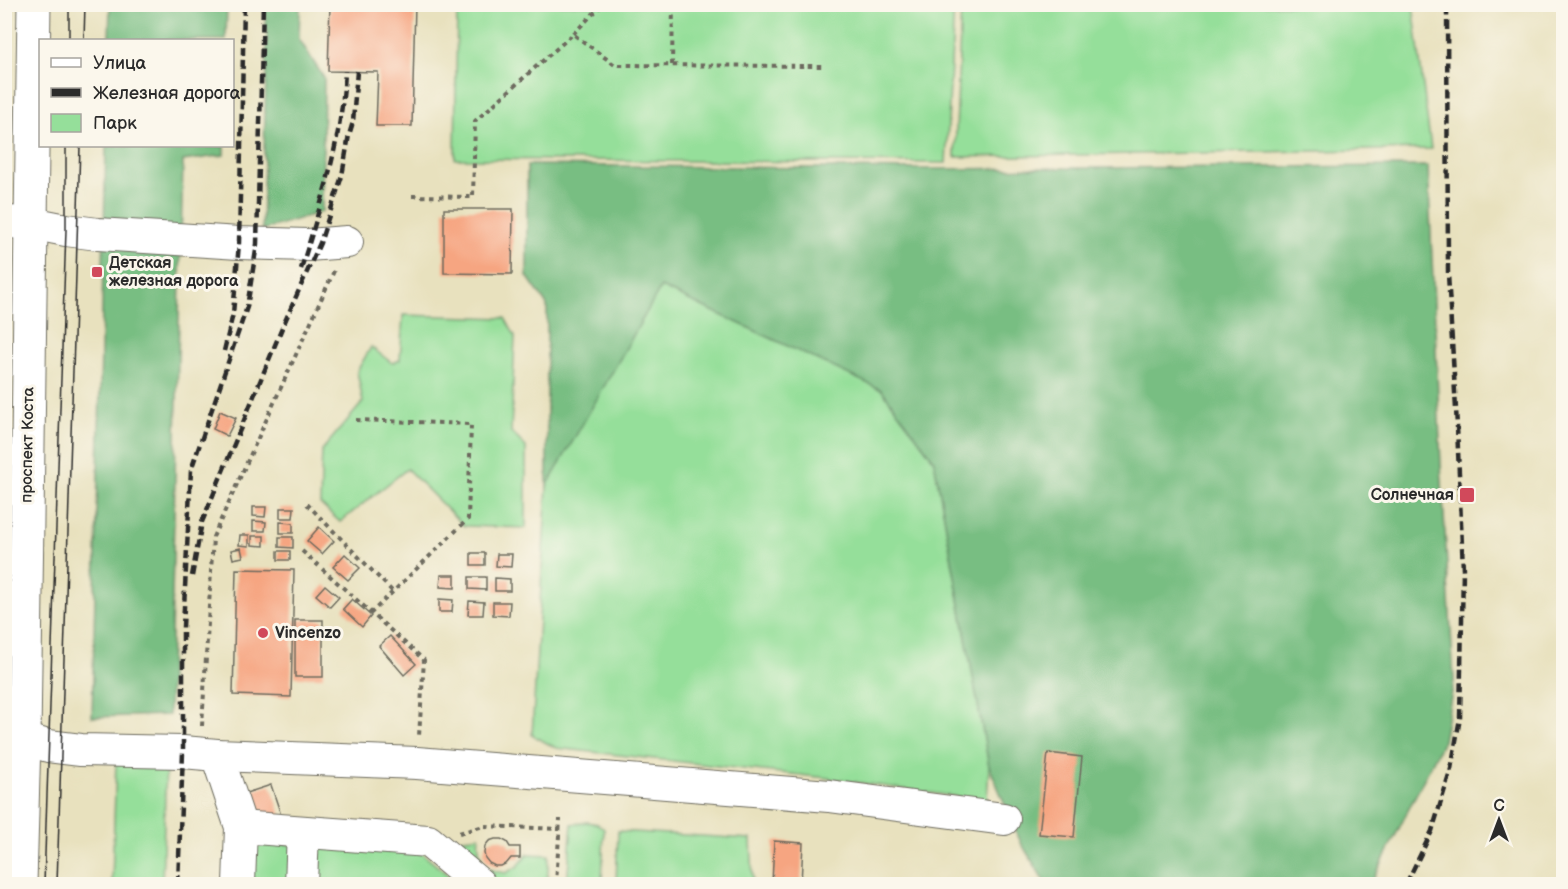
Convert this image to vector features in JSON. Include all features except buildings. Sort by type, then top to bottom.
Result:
[{"type":"main road","name":"проспект Коста","points":[[20,885],[14,739],[18,222],[34,4]]},
{"type":"street","points":[[18,222],[98,234],[239,243],[308,245],[347,242]]},
{"type":"street","points":[[14,739],[81,750],[183,752],[417,763],[829,796],[1004,819]]},
{"type":"street","points":[[209,754],[241,827],[239,885]]},
{"type":"street","points":[[241,827],[428,841],[479,885]]},
{"type":"street","points":[[301,885],[303,832]]},
{"type":"path","points":[[412,196],[473,197],[475,121],[573,34],[603,4]]},
{"type":"path","points":[[672,65],[673,4]]},
{"type":"path","points":[[573,34],[615,65],[824,66]]},
{"type":"path","points":[[209,754],[213,537],[347,242]]},
{"type":"path","points":[[356,420],[471,424],[468,519],[371,613]]},
{"type":"path","points":[[307,504],[393,592]]},
{"type":"path","points":[[302,551],[424,660],[417,763]]},
{"type":"path","points":[[556,885],[560,819]]},
{"type":"path","points":[[428,841],[484,826],[560,829]]},
{"type":"green space","points":[[110,5],[227,5],[226,39],[109,39]]},
{"type":"green space","points":[[264,5],[300,5],[299,39],[324,78],[322,212],[262,230],[267,37]]},
{"type":"green space","points":[[457,5],[954,5],[946,163],[455,159]]},
{"type":"green space","points":[[961,5],[1413,5],[1431,149],[955,157]]},
{"type":"green space","points":[[106,147],[224,147],[224,155],[183,161],[169,715],[92,717]]},
{"type":"green space","points":[[527,165],[924,169],[1428,166],[1441,465],[1454,681],[1443,741],[1371,884],[1046,884],[1021,843],[989,766],[934,460],[882,390],[661,287],[547,486],[547,305],[527,276]]},
{"type":"green space","points":[[661,287],[882,390],[934,460],[989,766],[987,801],[827,778],[556,748],[532,735],[547,486]]},
{"type":"green space","points":[[403,315],[505,318],[515,336],[511,432],[526,447],[526,528],[464,526],[407,469],[340,522],[320,504],[322,450],[363,402],[357,371],[371,347],[392,363],[400,360]]},
{"type":"green space","points":[[116,761],[166,763],[162,884],[112,884]]},
{"type":"green space","points":[[587,822],[598,824],[604,829],[602,884],[567,884],[572,824]]},
{"type":"green space","points":[[618,831],[751,839],[753,884],[616,884]]},
{"type":"green space","points":[[479,836],[479,853],[486,869],[506,873],[518,866],[528,854],[549,855],[547,884],[492,884],[458,853],[461,839]]},
{"type":"green space","points":[[254,842],[294,845],[292,884],[252,884]]},
{"type":"green space","points":[[310,845],[420,852],[459,884],[307,884]]},
{"type":"tram line","points":[[69,4],[69,39]]},
{"type":"tram line","points":[[84,39],[85,4]]},
{"type":"tram line","points":[[44,884],[66,230],[66,147]]},
{"type":"tram line","points":[[57,884],[80,147]]},
{"type":"railway","points":[[224,351],[233,314],[239,243],[244,4]]},
{"type":"railway","points":[[178,884],[183,752],[183,627],[191,470],[247,307],[257,244],[263,4]]},
{"type":"railway","points":[[1406,884],[1432,831],[1451,769],[1460,718],[1463,570],[1448,274],[1447,4]]},
{"type":"railway","points":[[301,269],[335,147],[345,71]]},
{"type":"railway","points":[[192,576],[202,522],[282,328],[320,243],[342,176],[353,122],[357,71]]},
{"type":"place","name":"Детская железная дорога","points":[[97,272]]},
{"type":"place","name":"Солнечная","points":[[1467,495]]},
{"type":"place","name":"Vincenzo","points":[[263,633]]}]
